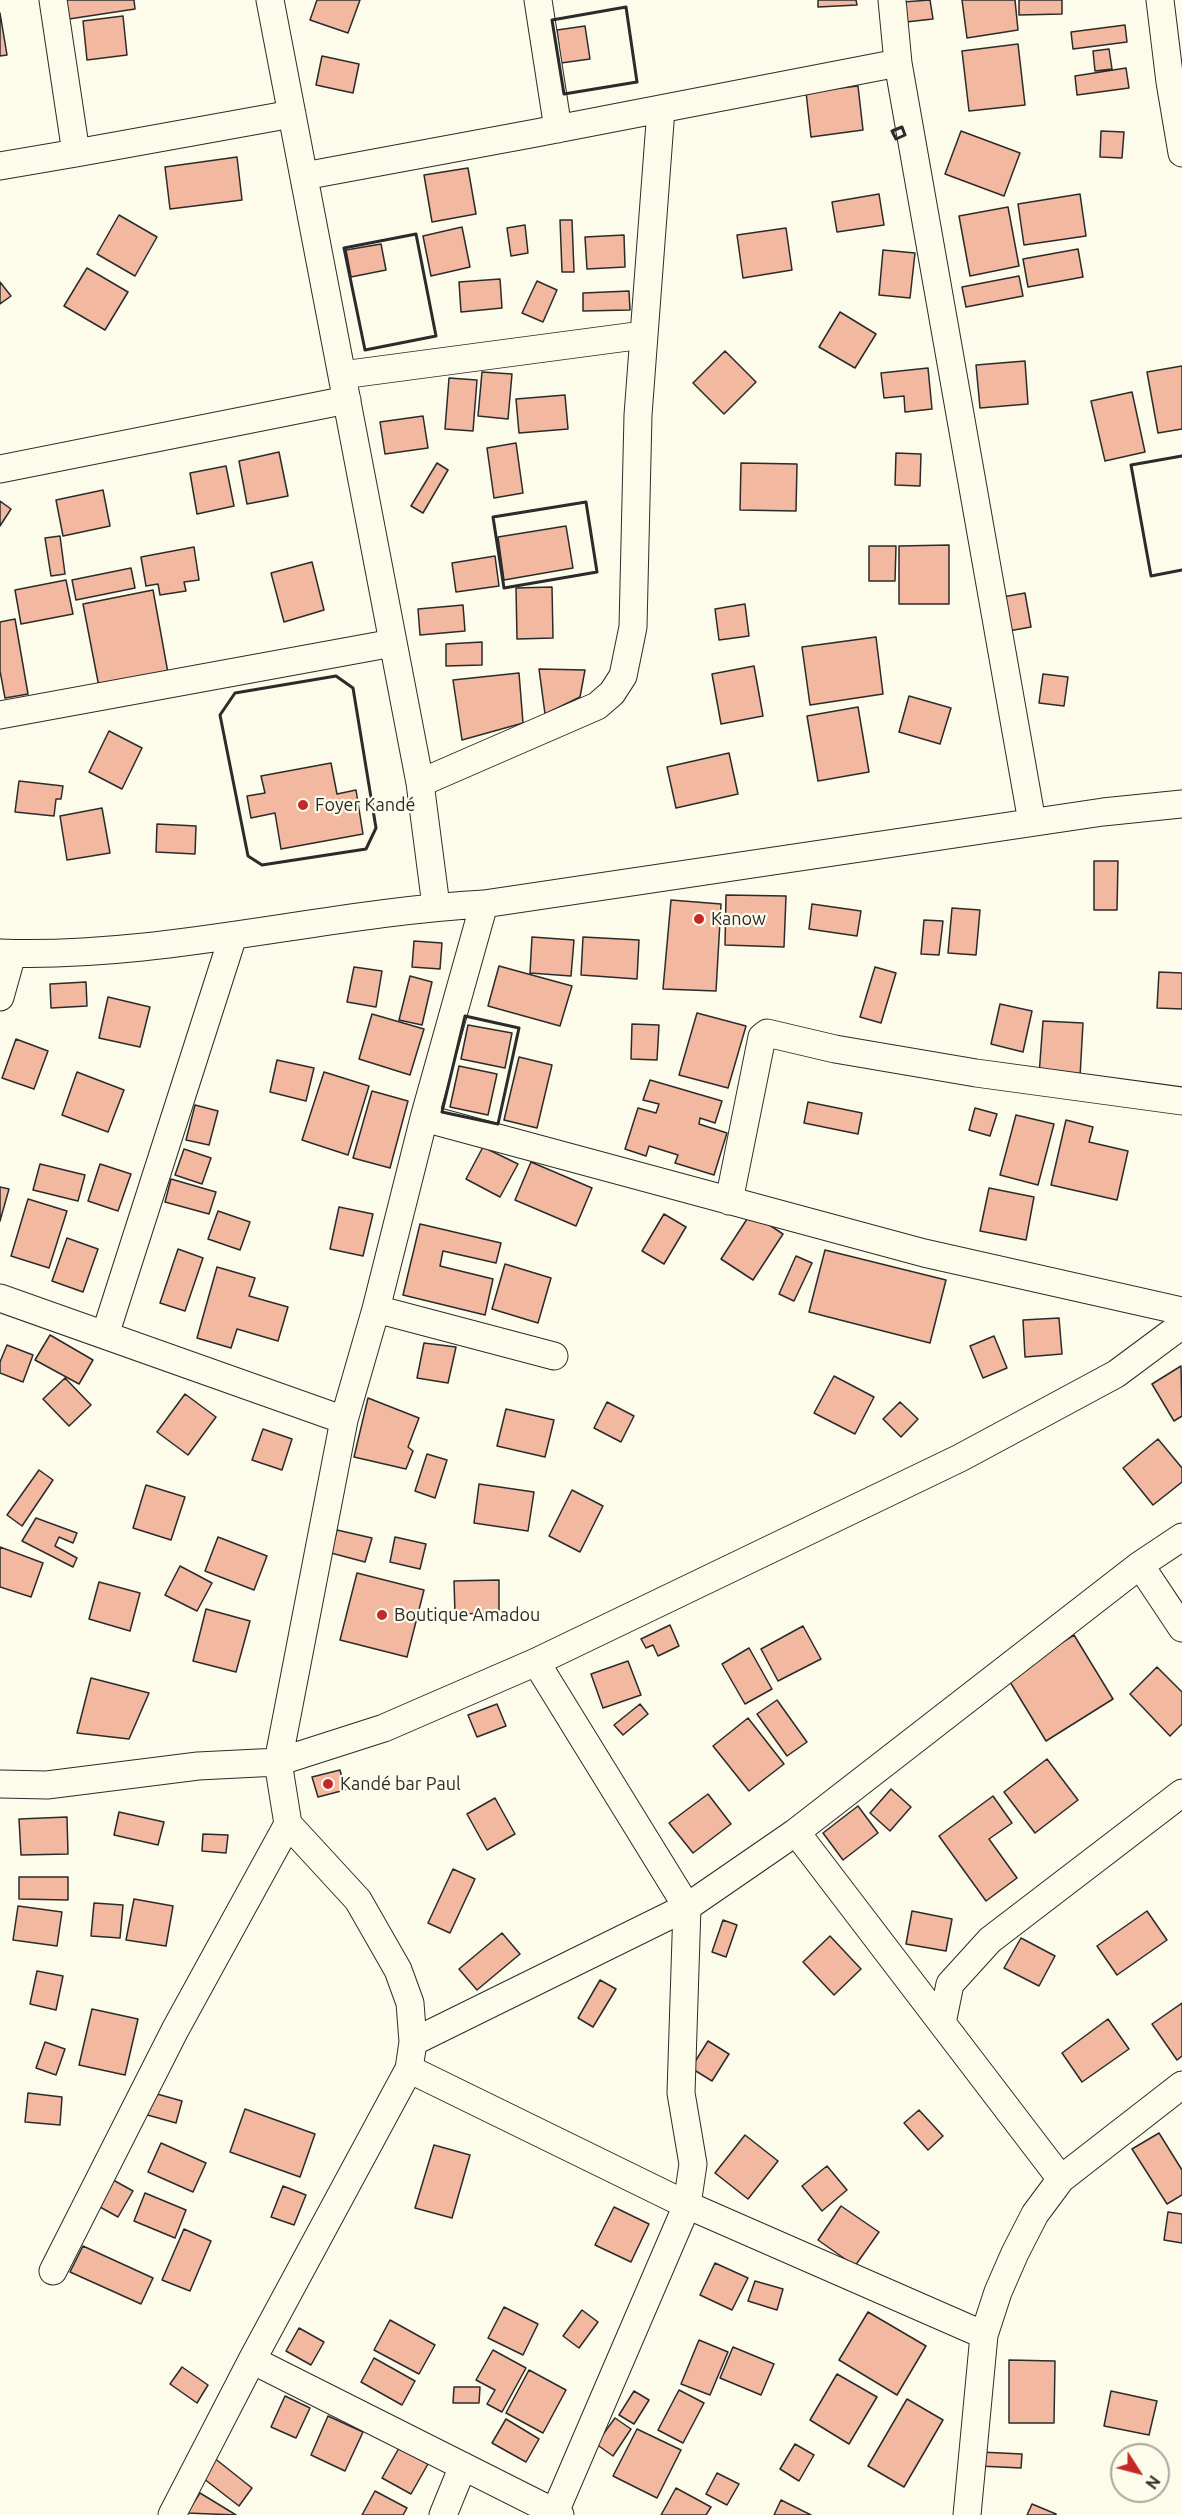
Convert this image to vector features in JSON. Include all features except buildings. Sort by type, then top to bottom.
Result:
[{"type":"street","points":[[52,0],[76,153]]},
{"type":"street","points":[[270,0],[420,783],[436,906]]},
{"type":"street","points":[[538,0],[558,129]]},
{"type":"street","points":[[892,0],[898,63],[1032,822]]},
{"type":"street","points":[[1160,0],[1176,78],[1182,153]]},
{"type":"street","points":[[304,176],[898,63]]},
{"type":"street","points":[[420,783],[597,706],[612,693],[623,676],[633,627],[638,415],[661,109]]},
{"type":"street","points":[[0,166],[292,114]]},
{"type":"street","points":[[0,470],[344,388],[643,335]]},
{"type":"street","points":[[0,715],[393,643]]},
{"type":"street","points":[[0,997],[6,954],[137,948],[436,906],[484,904],[1032,822],[1182,804]]},
{"type":"street","points":[[172,2515],[252,2360],[409,2069],[413,2042],[410,2003],[398,1970],[358,1900],[288,1824],[278,1762],[344,1420],[376,1309],[424,1118],[484,904]]},
{"type":"street","points":[[105,1335],[233,936]]},
{"type":"street","points":[[729,1201],[762,1037],[767,1033],[835,1050],[976,1073],[1182,1101]]},
{"type":"street","points":[[424,1118],[924,1253],[1182,1311]]},
{"type":"street","points":[[0,1298],[344,1420]]},
{"type":"street","points":[[376,1309],[554,1356]]},
{"type":"street","points":[[0,1784],[47,1785],[198,1766],[278,1762],[384,1728],[536,1662],[960,1458],[1116,1374],[1182,1325]]},
{"type":"street","points":[[413,2042],[687,1907],[796,1832],[1140,1565],[1182,1537]]},
{"type":"street","points":[[1140,1565],[1182,1628]]},
{"type":"street","points":[[252,2360],[557,2514],[687,2205],[693,2164],[681,2093],[687,1907],[536,1662]]},
{"type":"street","points":[[942,2023],[950,1984],[990,1940],[1182,1793]]},
{"type":"street","points":[[53,2271],[175,2030],[288,1824]]},
{"type":"street","points":[[796,1832],[1061,2179]]},
{"type":"street","points":[[409,2069],[687,2205],[984,2335]]},
{"type":"street","points":[[967,2515],[984,2335],[998,2292],[1015,2253],[1035,2214],[1061,2179],[1182,2085]]},
{"type":"street","points":[[443,2515],[463,2466]]},
{"type":"wall","points":[[626,7],[637,82],[564,94],[552,20],[626,7]]},
{"type":"wall","points":[[902,127],[905,135],[896,139],[892,131],[902,127]]},
{"type":"wall","points":[[416,234],[436,336],[365,350],[344,248],[416,234]]},
{"type":"wall","points":[[1182,456],[1131,465],[1151,576],[1182,570]]},
{"type":"wall","points":[[586,502],[597,572],[504,588],[493,517],[586,502]]},
{"type":"wall","points":[[336,676],[353,688],[376,828],[366,849],[262,865],[248,856],[220,715],[235,693],[336,676]]},
{"type":"wall","points":[[465,1016],[519,1028],[498,1124],[442,1112],[465,1016]]},
{"type":"place","name":"Foyer Kandé","points":[[303,805]]},
{"type":"place","name":"Kanow","points":[[699,919]]},
{"type":"place","name":"Boutique Amadou","points":[[382,1615]]},
{"type":"place","name":"Kandé bar Paul","points":[[328,1784]]}]
